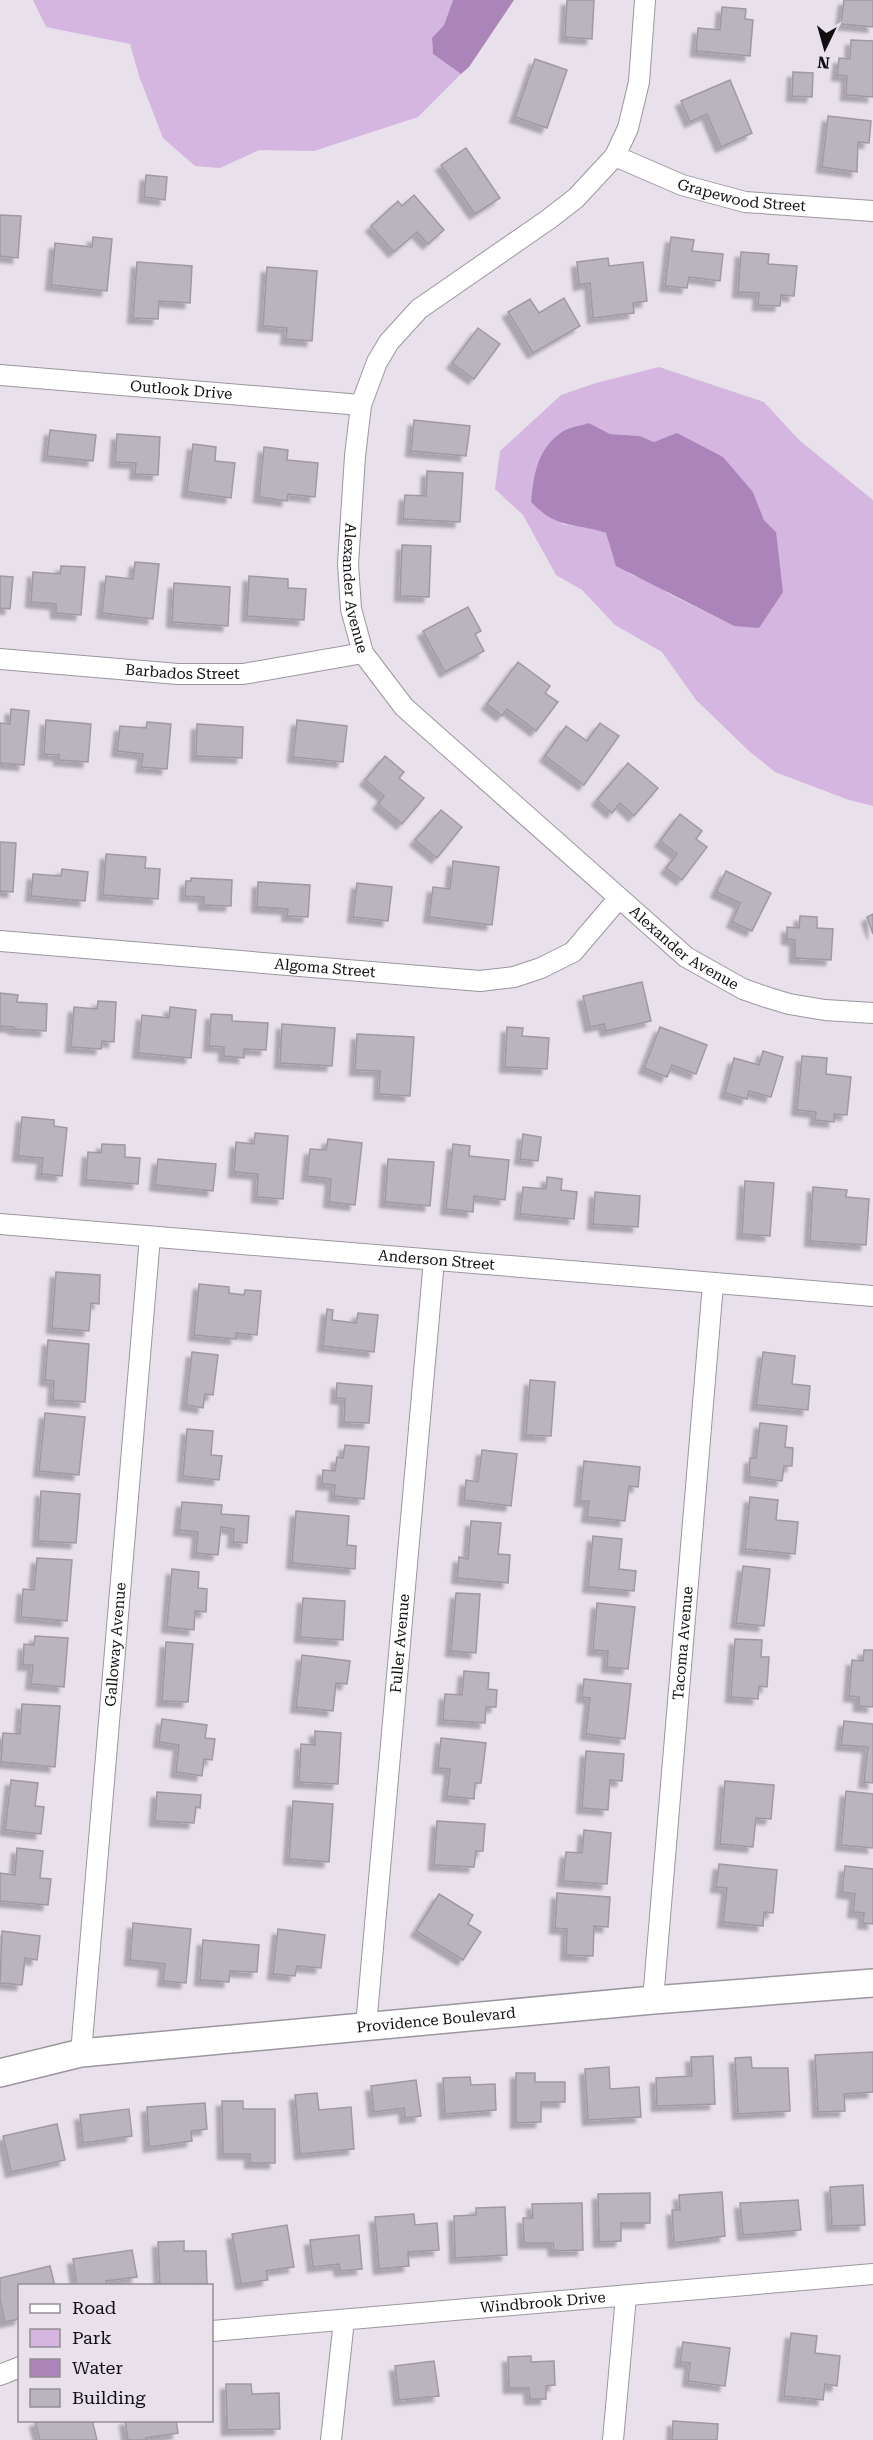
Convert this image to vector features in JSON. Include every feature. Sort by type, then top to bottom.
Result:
[{"type":"main road","name":"Providence Boulevard","points":[[0,2073],[81,2053],[653,2000],[873,1983]]},
{"type":"street","name":"Alexander Avenue","points":[[645,0],[639,82],[628,128],[615,156],[576,198],[549,219],[418,309],[389,342],[377,362],[361,405],[348,564],[351,609],[363,653],[404,707],[686,957],[743,989],[789,1004],[825,1010],[873,1013]]},
{"type":"street","name":"Grapewood Street","points":[[615,156],[681,185],[745,202],[873,211]]},
{"type":"street","name":"Outlook Drive","points":[[0,375],[361,405]]},
{"type":"street","name":"Barbados Street","points":[[0,659],[178,674],[243,674],[363,653]]},
{"type":"street","name":"Algoma Street","points":[[0,941],[480,981],[514,977],[541,968],[573,952],[619,898]]},
{"type":"street","name":"Anderson Street","points":[[0,1224],[873,1296]]},
{"type":"street","name":"Galloway Avenue","points":[[81,2053],[150,1237]]},
{"type":"street","name":"Fuller Avenue","points":[[366,2026],[434,1260]]},
{"type":"street","name":"Tacoma Avenue","points":[[653,2000],[713,1284]]},
{"type":"street","name":"Windbrook Drive","points":[[213,2331],[873,2274]]},
{"type":"street","points":[[613,2440],[626,2296]]},
{"type":"street","points":[[331,2440],[344,2320]]},
{"type":"street","points":[[0,2375],[18,2368]]},
{"type":"green space","points":[[33,0],[453,0],[444,25],[432,38],[433,54],[461,74],[418,117],[314,151],[259,150],[220,168],[195,166],[163,138],[139,76],[130,44],[46,27]]},
{"type":"green space","points":[[659,367],[764,402],[799,440],[873,500],[873,806],[849,800],[775,772],[749,751],[696,700],[662,652],[615,625],[582,590],[556,575],[523,515],[495,489],[500,451],[561,395],[596,383]],"holes":[[[589,423],[610,434],[640,436],[738,477],[753,492],[764,520],[776,532],[734,626],[630,574],[614,555],[606,533],[591,528],[561,524]]]},
{"type":"water","points":[[453,0],[514,0],[469,67],[461,74],[433,54],[432,38],[444,25]]},
{"type":"water","points":[[589,423],[610,434],[640,436],[654,442],[677,433],[723,457],[753,492],[764,520],[776,532],[783,592],[759,628],[734,626],[616,566],[606,533],[558,521],[549,517],[531,502],[538,463],[547,446],[565,430]]},
{"type":"building","points":[[567,0],[594,0],[592,39],[565,37]]},
{"type":"building","points":[[844,0],[873,0],[873,27],[841,24]]},
{"type":"building","points":[[722,7],[746,9],[745,19],[753,20],[750,56],[696,51],[698,28],[720,30]]},
{"type":"building","points":[[851,40],[873,41],[873,97],[846,95],[847,76],[837,75],[839,58],[850,59]]},
{"type":"building","points":[[535,59],[567,70],[547,128],[515,117]]},
{"type":"building","points":[[793,72],[813,73],[812,97],[792,96]]},
{"type":"building","points":[[730,80],[752,133],[721,147],[707,114],[690,122],[681,101]]},
{"type":"building","points":[[828,116],[871,121],[869,143],[858,142],[857,172],[822,167]]},
{"type":"building","points":[[466,148],[500,198],[475,214],[441,165]]},
{"type":"building","points":[[146,175],[167,177],[165,200],[144,197]]},
{"type":"building","points":[[414,195],[444,230],[428,244],[417,232],[394,252],[371,226],[398,201],[402,206]]},
{"type":"building","points":[[0,215],[21,216],[18,258],[0,256]]},
{"type":"building","points":[[93,237],[112,239],[107,291],[51,285],[55,243],[92,247]]},
{"type":"building","points":[[671,237],[694,240],[692,251],[723,254],[720,281],[689,277],[687,288],[665,286]]},
{"type":"building","points":[[741,252],[769,254],[768,264],[797,266],[794,296],[781,295],[780,306],[758,305],[759,293],[738,292]]},
{"type":"building","points":[[608,258],[609,266],[643,262],[647,301],[633,303],[634,313],[593,318],[590,283],[579,285],[577,262]]},
{"type":"building","points":[[137,262],[192,266],[190,303],[159,301],[158,319],[133,318]]},
{"type":"building","points":[[267,267],[317,271],[312,341],[286,339],[287,328],[263,326]]},
{"type":"building","points":[[564,298],[580,326],[533,353],[508,312],[530,299],[539,313]]},
{"type":"building","points":[[478,328],[500,344],[474,379],[452,363]]},
{"type":"building","points":[[414,420],[470,426],[466,456],[411,451]]},
{"type":"building","points":[[50,430],[96,435],[93,461],[47,456]]},
{"type":"building","points":[[117,434],[160,437],[158,475],[135,474],[136,463],[115,462]]},
{"type":"building","points":[[193,444],[216,447],[215,461],[235,463],[231,498],[187,492]]},
{"type":"building","points":[[264,447],[288,450],[287,460],[318,463],[315,497],[288,494],[287,501],[259,497]]},
{"type":"building","points":[[427,471],[463,473],[460,522],[403,519],[405,495],[426,496]]},
{"type":"building","points":[[402,545],[431,546],[429,597],[400,596]]},
{"type":"building","points":[[135,562],[159,564],[153,619],[102,613],[106,576],[133,579]]},
{"type":"building","points":[[61,566],[85,567],[81,615],[56,613],[56,604],[31,602],[33,572],[60,574]]},
{"type":"building","points":[[0,576],[13,577],[10,609],[0,608]]},
{"type":"building","points":[[249,576],[288,579],[288,588],[306,589],[304,620],[247,616]]},
{"type":"building","points":[[174,583],[230,587],[228,626],[172,622]]},
{"type":"building","points":[[468,607],[481,631],[475,634],[484,651],[445,672],[423,631]]},
{"type":"building","points":[[518,662],[550,686],[545,693],[558,702],[536,731],[507,709],[502,716],[487,704]]},
{"type":"building","points":[[11,709],[29,711],[24,765],[0,763],[0,723],[10,724]]},
{"type":"building","points":[[46,720],[91,724],[88,762],[59,760],[59,755],[44,754]]},
{"type":"building","points":[[297,720],[347,726],[343,762],[293,757]]},
{"type":"building","points":[[147,722],[171,724],[167,769],[141,767],[143,754],[117,751],[120,726],[146,728]]},
{"type":"building","points":[[600,723],[619,736],[584,785],[545,756],[566,726],[587,741]]},
{"type":"building","points":[[197,724],[243,727],[242,758],[196,756]]},
{"type":"building","points":[[385,756],[404,772],[399,778],[424,798],[402,824],[378,804],[384,796],[365,780]]},
{"type":"building","points":[[628,763],[658,788],[634,816],[620,803],[612,813],[597,800]]},
{"type":"building","points":[[441,810],[462,827],[437,858],[415,840]]},
{"type":"building","points":[[680,814],[702,831],[696,839],[707,847],[682,880],[666,868],[677,854],[660,841]]},
{"type":"building","points":[[0,842],[16,843],[13,892],[0,891]]},
{"type":"building","points":[[106,854],[146,857],[145,868],[160,869],[158,899],[103,895]]},
{"type":"building","points":[[453,861],[499,867],[492,925],[429,917],[433,887],[450,889]]},
{"type":"building","points":[[62,869],[88,872],[85,901],[31,896],[33,874],[61,876]]},
{"type":"building","points":[[726,871],[771,893],[752,931],[732,922],[740,903],[716,892]]},
{"type":"building","points":[[191,878],[232,880],[231,906],[204,905],[204,897],[185,896],[186,881],[191,881]]},
{"type":"building","points":[[258,882],[310,885],[308,917],[287,916],[288,909],[257,907]]},
{"type":"building","points":[[357,883],[392,887],[388,921],[353,917]]},
{"type":"building","points":[[873,914],[873,934],[867,917]]},
{"type":"building","points":[[800,916],[817,917],[817,928],[833,929],[831,960],[795,958],[795,940],[787,939],[787,927],[799,928]]},
{"type":"building","points":[[642,982],[651,1021],[606,1031],[604,1024],[590,1027],[583,996]]},
{"type":"building","points":[[0,993],[18,995],[17,1002],[47,1004],[46,1031],[0,1026]]},
{"type":"building","points":[[98,1001],[116,1002],[114,1042],[102,1041],[101,1049],[71,1047],[74,1007],[97,1009]]},
{"type":"building","points":[[170,1007],[196,1010],[191,1058],[138,1053],[142,1015],[169,1018]]},
{"type":"building","points":[[211,1014],[232,1015],[232,1021],[268,1023],[266,1050],[244,1049],[244,1058],[224,1056],[224,1047],[209,1046]]},
{"type":"building","points":[[282,1024],[335,1028],[332,1066],[280,1063]]},
{"type":"building","points":[[507,1027],[523,1028],[522,1036],[549,1038],[547,1069],[505,1067]]},
{"type":"building","points":[[660,1027],[707,1045],[696,1074],[672,1065],[667,1077],[644,1068]]},
{"type":"building","points":[[357,1034],[414,1037],[410,1096],[379,1094],[380,1071],[355,1070]]},
{"type":"building","points":[[763,1051],[783,1057],[771,1097],[749,1091],[747,1099],[725,1093],[734,1058],[759,1065]]},
{"type":"building","points":[[802,1056],[827,1058],[826,1074],[851,1077],[847,1115],[834,1114],[834,1122],[815,1120],[816,1112],[797,1110]]},
{"type":"building","points":[[22,1117],[54,1120],[54,1126],[67,1128],[62,1176],[41,1174],[43,1158],[18,1156]]},
{"type":"building","points":[[255,1133],[288,1136],[283,1199],[257,1197],[258,1174],[234,1172],[236,1142],[254,1144]]},
{"type":"building","points":[[523,1134],[541,1137],[538,1161],[520,1159]]},
{"type":"building","points":[[328,1139],[362,1143],[355,1205],[329,1202],[331,1179],[307,1176],[310,1149],[326,1150]]},
{"type":"building","points":[[102,1144],[125,1145],[125,1157],[140,1158],[138,1184],[86,1180],[88,1152],[101,1153]]},
{"type":"building","points":[[453,1144],[470,1146],[469,1156],[509,1160],[505,1200],[474,1196],[473,1212],[446,1209]]},
{"type":"building","points":[[158,1159],[216,1164],[213,1191],[155,1185]]},
{"type":"building","points":[[388,1159],[434,1162],[430,1206],[385,1202]]},
{"type":"building","points":[[547,1177],[562,1179],[561,1190],[577,1192],[574,1219],[520,1214],[523,1187],[546,1189]]},
{"type":"building","points":[[745,1181],[774,1183],[770,1236],[742,1234]]},
{"type":"building","points":[[813,1187],[847,1190],[846,1197],[869,1199],[866,1245],[810,1241]]},
{"type":"building","points":[[595,1192],[640,1196],[638,1227],[593,1224]]},
{"type":"building","points":[[56,1272],[100,1275],[99,1304],[91,1303],[89,1331],[52,1328]]},
{"type":"building","points":[[199,1284],[229,1287],[229,1293],[244,1295],[245,1290],[261,1291],[257,1335],[236,1333],[236,1339],[194,1335]]},
{"type":"building","points":[[327,1309],[333,1310],[332,1320],[356,1323],[358,1313],[378,1315],[374,1352],[323,1346]]},
{"type":"building","points":[[48,1340],[89,1344],[85,1402],[53,1400],[54,1381],[45,1380]]},
{"type":"building","points":[[192,1352],[218,1355],[213,1395],[205,1394],[203,1408],[186,1405]]},
{"type":"building","points":[[763,1352],[795,1356],[792,1384],[810,1386],[808,1410],[756,1405]]},
{"type":"building","points":[[530,1380],[555,1382],[551,1436],[526,1435]]},
{"type":"building","points":[[337,1383],[372,1386],[369,1423],[344,1422],[345,1399],[336,1398]]},
{"type":"building","points":[[45,1413],[85,1417],[79,1475],[39,1471]]},
{"type":"building","points":[[760,1423],[787,1426],[785,1447],[793,1448],[792,1466],[784,1466],[782,1481],[749,1477],[750,1458],[756,1458]]},
{"type":"building","points":[[187,1429],[213,1431],[211,1455],[222,1456],[219,1480],[183,1476]]},
{"type":"building","points":[[345,1445],[369,1447],[364,1499],[334,1496],[335,1485],[322,1484],[323,1470],[335,1471],[337,1457],[343,1458]]},
{"type":"building","points":[[482,1450],[517,1454],[511,1506],[464,1500],[466,1480],[478,1482]]},
{"type":"building","points":[[584,1461],[640,1467],[638,1487],[629,1486],[625,1521],[587,1517],[589,1501],[580,1501]]},
{"type":"building","points":[[41,1491],[80,1494],[76,1543],[38,1541]]},
{"type":"building","points":[[750,1497],[778,1500],[776,1520],[798,1522],[795,1554],[745,1549]]},
{"type":"building","points":[[182,1502],[222,1505],[221,1514],[249,1516],[247,1543],[233,1542],[234,1529],[221,1527],[218,1555],[196,1553],[198,1532],[179,1530]]},
{"type":"building","points":[[296,1511],[349,1516],[347,1545],[356,1546],[355,1569],[292,1563]]},
{"type":"building","points":[[471,1521],[501,1523],[498,1554],[510,1555],[508,1583],[457,1578],[459,1557],[468,1559]]},
{"type":"building","points":[[593,1536],[622,1539],[619,1569],[636,1571],[634,1591],[588,1587]]},
{"type":"building","points":[[37,1558],[72,1560],[67,1621],[21,1617],[23,1589],[34,1590]]},
{"type":"building","points":[[743,1566],[770,1569],[764,1626],[736,1623]]},
{"type":"building","points":[[172,1569],[199,1572],[198,1588],[207,1589],[206,1612],[195,1611],[194,1630],[167,1627]]},
{"type":"building","points":[[456,1593],[480,1594],[476,1653],[451,1651]]},
{"type":"building","points":[[303,1598],[345,1601],[343,1640],[300,1637]]},
{"type":"building","points":[[597,1603],[635,1607],[628,1669],[607,1667],[608,1651],[593,1650]]},
{"type":"building","points":[[35,1636],[68,1638],[64,1687],[31,1684],[33,1665],[23,1665],[24,1644],[34,1645]]},
{"type":"building","points":[[735,1639],[762,1640],[761,1657],[769,1657],[767,1687],[759,1686],[758,1699],[731,1697]]},
{"type":"building","points":[[166,1642],[193,1644],[188,1702],[162,1701]]},
{"type":"building","points":[[864,1650],[873,1650],[873,1707],[859,1706],[859,1697],[849,1696],[852,1660],[863,1661]]},
{"type":"building","points":[[302,1655],[350,1661],[347,1684],[336,1683],[333,1711],[296,1707]]},
{"type":"building","points":[[464,1671],[489,1673],[488,1689],[497,1690],[496,1707],[486,1707],[485,1723],[443,1720],[445,1694],[462,1695]]},
{"type":"building","points":[[584,1679],[631,1684],[625,1739],[586,1734],[590,1698],[582,1697]]},
{"type":"building","points":[[22,1704],[60,1706],[55,1767],[1,1762],[3,1733],[20,1734]]},
{"type":"building","points":[[162,1719],[207,1725],[205,1738],[215,1739],[212,1760],[204,1759],[202,1776],[176,1772],[179,1745],[159,1742]]},
{"type":"building","points":[[844,1721],[873,1724],[873,1783],[864,1782],[868,1747],[841,1745]]},
{"type":"building","points":[[315,1731],[341,1733],[338,1784],[299,1782],[301,1744],[315,1745]]},
{"type":"building","points":[[441,1738],[486,1743],[481,1783],[475,1783],[474,1799],[447,1796],[450,1769],[438,1768]]},
{"type":"building","points":[[586,1751],[624,1754],[622,1781],[610,1780],[608,1810],[582,1808]]},
{"type":"building","points":[[11,1780],[38,1783],[35,1806],[44,1807],[41,1834],[5,1830]]},
{"type":"building","points":[[725,1781],[774,1785],[771,1819],[756,1818],[753,1847],[720,1844]]},
{"type":"building","points":[[846,1791],[873,1794],[873,1848],[841,1845]]},
{"type":"building","points":[[157,1792],[201,1795],[200,1808],[196,1807],[194,1823],[155,1821]]},
{"type":"building","points":[[293,1801],[333,1804],[329,1862],[289,1859]]},
{"type":"building","points":[[437,1821],[485,1824],[483,1851],[476,1851],[474,1867],[434,1865]]},
{"type":"building","points":[[584,1830],[611,1833],[607,1884],[563,1881],[566,1852],[582,1853]]},
{"type":"building","points":[[17,1848],[43,1851],[40,1878],[51,1879],[48,1905],[0,1901],[0,1873],[15,1875]]},
{"type":"building","points":[[719,1864],[777,1870],[773,1913],[764,1912],[763,1926],[723,1922],[727,1888],[716,1887]]},
{"type":"building","points":[[845,1866],[873,1869],[873,1924],[863,1923],[864,1913],[853,1912],[855,1894],[842,1892]]},
{"type":"building","points":[[557,1893],[610,1897],[608,1927],[594,1926],[593,1956],[566,1955],[567,1929],[555,1928]]},
{"type":"building","points":[[439,1894],[473,1915],[468,1924],[481,1932],[463,1960],[416,1931]]},
{"type":"building","points":[[133,1923],[191,1929],[186,1983],[163,1981],[165,1964],[130,1960]]},
{"type":"building","points":[[278,1929],[325,1935],[321,1968],[297,1966],[295,1976],[273,1974]]},
{"type":"building","points":[[2,1931],[40,1936],[37,1960],[25,1958],[22,1985],[0,1983]]},
{"type":"building","points":[[203,1940],[259,1945],[257,1972],[230,1971],[229,1982],[200,1980]]},
{"type":"building","points":[[873,2052],[873,2092],[844,2094],[845,2111],[818,2112],[815,2055]]},
{"type":"building","points":[[713,2056],[715,2104],[657,2106],[656,2078],[692,2076],[691,2057]]},
{"type":"building","points":[[751,2057],[752,2068],[788,2068],[790,2111],[738,2114],[735,2058]]},
{"type":"building","points":[[609,2067],[610,2089],[639,2087],[641,2117],[588,2120],[585,2069]]},
{"type":"building","points":[[516,2073],[535,2073],[535,2082],[565,2082],[565,2102],[541,2102],[541,2122],[516,2123]]},
{"type":"building","points":[[470,2077],[471,2085],[495,2084],[496,2110],[445,2114],[443,2078]]},
{"type":"building","points":[[416,2080],[421,2116],[405,2118],[404,2108],[374,2112],[371,2086]]},
{"type":"building","points":[[317,2093],[319,2110],[351,2107],[354,2149],[300,2154],[295,2095]]},
{"type":"building","points":[[222,2101],[243,2101],[243,2109],[275,2109],[275,2163],[250,2163],[250,2154],[223,2154]]},
{"type":"building","points":[[205,2103],[207,2129],[191,2131],[192,2141],[149,2147],[147,2107]]},
{"type":"building","points":[[129,2109],[132,2136],[83,2143],[80,2115]]},
{"type":"building","points":[[57,2124],[65,2160],[11,2172],[3,2136]]},
{"type":"building","points":[[863,2185],[865,2225],[832,2226],[830,2187]]},
{"type":"building","points":[[722,2192],[725,2236],[674,2243],[672,2210],[680,2210],[679,2195]]},
{"type":"building","points":[[650,2193],[650,2223],[621,2223],[621,2241],[599,2242],[598,2194]]},
{"type":"building","points":[[798,2200],[801,2230],[743,2235],[740,2203]]},
{"type":"building","points":[[582,2203],[583,2250],[554,2251],[553,2243],[524,2243],[523,2218],[533,2218],[532,2204]]},
{"type":"building","points":[[505,2207],[507,2255],[455,2258],[454,2216],[476,2215],[476,2208]]},
{"type":"building","points":[[414,2214],[415,2225],[437,2223],[439,2250],[408,2252],[409,2266],[379,2269],[375,2217]]},
{"type":"building","points":[[287,2225],[294,2267],[266,2271],[268,2280],[241,2284],[232,2234]]},
{"type":"building","points":[[359,2235],[362,2269],[340,2271],[339,2264],[313,2267],[310,2240]]},
{"type":"building","points":[[184,2241],[184,2251],[206,2251],[207,2284],[160,2284],[158,2242]]},
{"type":"building","points":[[132,2250],[137,2277],[106,2281],[107,2284],[77,2284],[73,2259]]},
{"type":"building","points":[[50,2266],[54,2284],[18,2284],[18,2319],[5,2322],[0,2301],[0,2278]]},
{"type":"building","points":[[791,2333],[817,2336],[815,2353],[840,2356],[837,2386],[825,2384],[823,2400],[784,2396]]},
{"type":"building","points":[[683,2342],[730,2348],[725,2386],[688,2381],[690,2363],[680,2362]]},
{"type":"building","points":[[531,2356],[531,2362],[554,2361],[555,2385],[546,2386],[546,2399],[530,2399],[529,2388],[509,2388],[508,2357]]},
{"type":"building","points":[[434,2361],[439,2396],[399,2400],[395,2366]]},
{"type":"building","points":[[226,2384],[251,2384],[252,2394],[279,2393],[280,2429],[227,2430]]},
{"type":"building","points":[[673,2421],[718,2424],[717,2440],[672,2440]]},
{"type":"building","points":[[35,2422],[92,2422],[97,2440],[40,2440]]},
{"type":"building","points":[[125,2422],[176,2422],[178,2433],[146,2438],[146,2440],[128,2440]]}]
